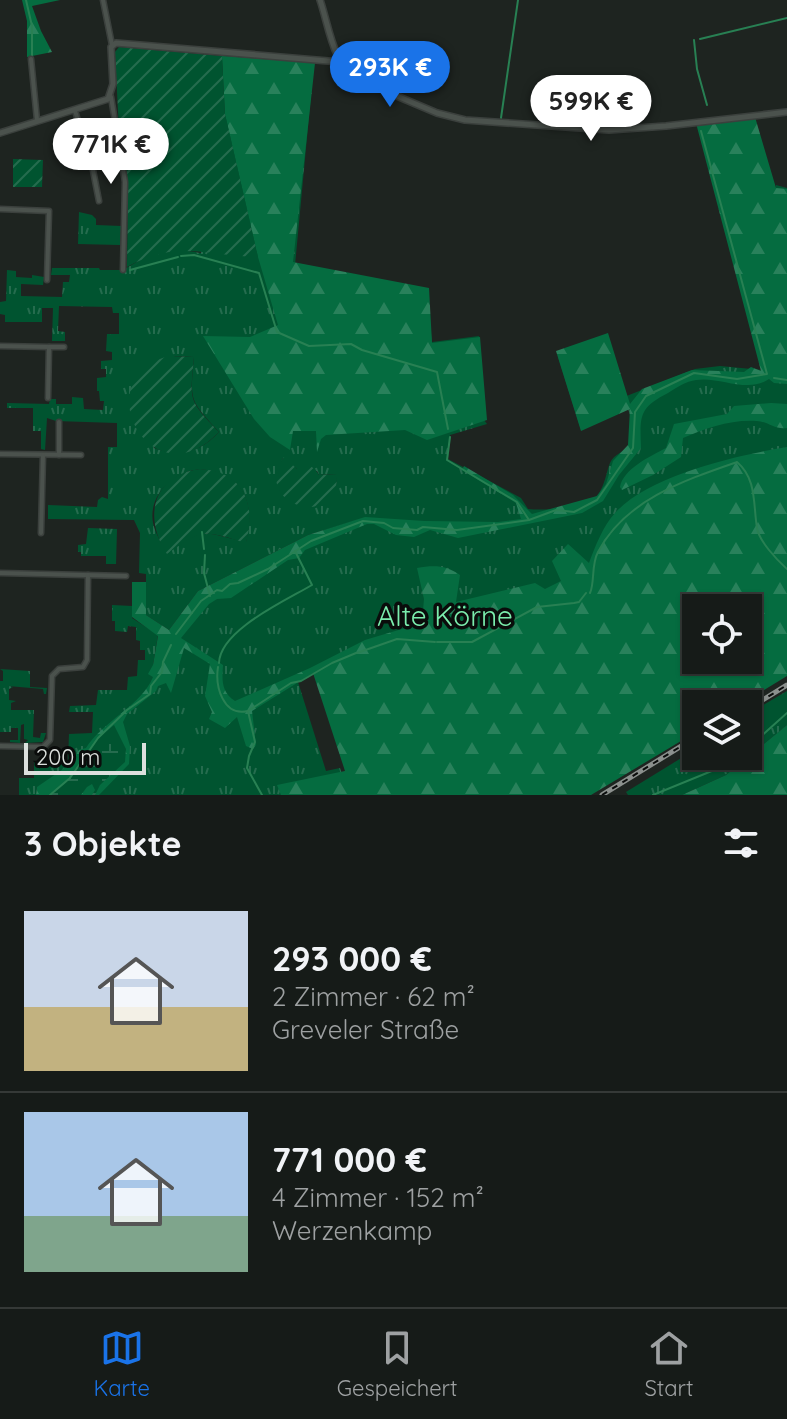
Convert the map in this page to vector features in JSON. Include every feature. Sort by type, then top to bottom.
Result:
[{"type":"street","points":[[103,0],[112,45],[111,97],[125,182],[123,270]]},
{"type":"street","points":[[320,0],[340,62],[347,72],[437,113],[465,120],[620,129],[787,112]]},
{"type":"street","points":[[112,45],[120,43],[340,62]]},
{"type":"street","points":[[31,59],[37,122]]},
{"type":"street","points":[[0,133],[111,97]]},
{"type":"street","points":[[75,111],[91,160],[99,201]]},
{"type":"street","points":[[0,209],[49,211],[47,280]]},
{"type":"street","points":[[0,346],[64,347]]},
{"type":"street","points":[[48,398],[49,347]]},
{"type":"street","points":[[59,422],[59,455]]},
{"type":"street","points":[[0,454],[81,455]]},
{"type":"street","points":[[41,533],[43,455]]},
{"type":"street","points":[[0,573],[126,576]]},
{"type":"street","points":[[0,746],[43,747],[50,740],[52,676],[59,669],[83,667],[87,660],[88,575]]},
{"type":"green space","points":[[22,0],[60,0],[32,6],[52,52],[27,57],[27,21]]},
{"type":"green space","points":[[119,47],[222,56],[225,114],[258,257],[177,251],[145,258],[127,267],[128,187],[119,131],[115,52]]},
{"type":"green space","name":"Alte Körne","points":[[222,55],[314,63],[295,265],[426,289],[432,342],[479,336],[484,420],[487,424],[450,435],[448,459],[521,498],[528,509],[551,509],[595,498],[612,460],[628,446],[631,438],[628,409],[581,430],[558,357],[607,341],[624,397],[695,369],[720,366],[762,370],[776,185],[787,188],[787,667],[730,690],[682,690],[682,703],[328,665],[298,682],[326,771],[340,768],[349,795],[37,795],[37,787],[36,795],[19,795],[19,778],[34,778],[34,762],[68,762],[69,734],[92,733],[93,712],[69,712],[70,706],[96,705],[98,690],[127,690],[128,677],[137,676],[138,660],[145,660],[145,650],[140,650],[140,641],[136,640],[136,627],[128,626],[127,632],[115,631],[112,605],[132,606],[132,618],[158,635],[153,665],[186,616],[354,521],[308,535],[198,591],[169,630],[146,615],[146,574],[139,573],[140,533],[134,520],[48,519],[48,505],[97,507],[102,497],[108,499],[108,447],[117,447],[117,423],[47,418],[45,450],[41,449],[41,431],[33,431],[33,408],[7,408],[7,403],[49,404],[50,399],[56,399],[56,404],[72,404],[72,397],[83,398],[84,409],[103,410],[104,401],[100,401],[97,378],[106,377],[101,361],[112,360],[112,352],[106,351],[107,334],[119,334],[119,313],[113,313],[112,307],[59,306],[58,331],[65,332],[65,341],[52,341],[53,308],[42,308],[42,322],[5,322],[5,315],[0,314],[0,302],[6,301],[7,270],[16,271],[16,277],[44,277],[43,285],[21,284],[21,296],[62,297],[63,282],[69,282],[70,275],[51,275],[52,268],[123,270],[145,257],[166,251],[201,253],[225,117]],"holes":[[[175,356],[194,357],[194,399],[219,432],[205,444],[181,453],[154,448],[130,395],[138,376]],[[283,458],[297,469],[317,471],[319,475],[337,474],[336,485],[327,500],[280,491],[277,474]],[[200,469],[227,476],[243,492],[249,514],[246,542],[205,534],[190,538],[167,553],[153,523],[154,503],[172,480]]]},
{"type":"green space","points":[[222,56],[315,63],[293,262],[429,288],[432,343],[480,337],[487,420],[427,440],[405,430],[326,435],[321,439],[317,452],[316,431],[293,431],[290,450],[270,437],[254,419],[203,336],[250,337],[278,325],[258,257],[225,114]]},
{"type":"green space","points":[[755,117],[776,188],[787,189],[787,384],[774,383],[769,379],[752,385],[705,379],[685,383],[658,398],[646,409],[641,421],[641,448],[603,501],[582,513],[458,538],[430,530],[414,537],[396,535],[374,524],[367,524],[305,550],[299,558],[288,560],[231,598],[217,599],[209,604],[181,638],[223,665],[225,690],[235,701],[365,640],[422,623],[424,599],[417,568],[440,567],[460,575],[456,602],[535,583],[545,589],[561,581],[552,561],[568,544],[589,563],[615,513],[649,488],[720,461],[787,447],[787,676],[762,691],[682,690],[682,740],[591,795],[281,795],[277,785],[345,771],[313,673],[252,711],[256,745],[253,749],[246,746],[237,717],[225,728],[209,719],[212,712],[205,696],[210,664],[184,648],[171,693],[166,683],[158,686],[127,714],[123,722],[130,746],[129,764],[99,795],[36,795],[37,787],[69,765],[79,750],[86,748],[140,696],[153,677],[148,674],[153,665],[158,636],[132,617],[132,582],[146,582],[146,615],[169,630],[198,591],[308,535],[365,517],[498,522],[521,519],[516,503],[462,470],[464,466],[513,495],[532,514],[597,496],[606,484],[613,461],[628,445],[630,409],[581,431],[556,351],[608,333],[630,404],[642,389],[692,370],[744,372],[751,367],[761,371],[696,123]]},
{"type":"green space","points":[[13,159],[43,160],[42,187],[13,187]]},
{"type":"green space","points":[[79,212],[92,215],[96,225],[121,226],[120,245],[78,244]]},
{"type":"green space","points":[[170,356],[194,357],[193,399],[219,432],[194,450],[170,453],[150,445],[136,428],[130,407],[132,386],[145,368]]},
{"type":"green space","points":[[787,404],[787,428],[748,421],[701,431],[683,438],[681,457],[653,475],[622,490],[620,487],[626,474],[666,448],[674,424],[727,414],[734,406]]},
{"type":"green space","points":[[284,457],[297,469],[310,466],[319,475],[337,474],[334,492],[325,503],[312,507],[286,499],[278,488],[277,474]]},
{"type":"green space","points":[[200,469],[227,476],[243,492],[250,515],[246,543],[204,534],[189,539],[167,554],[155,526],[156,500],[171,480]]},
{"type":"green space","points":[[88,528],[117,529],[116,564],[106,564],[106,556],[81,556],[78,545],[86,544]]},
{"type":"green space","points":[[0,669],[30,671],[30,687],[47,688],[44,694],[43,689],[8,686],[13,687],[9,689],[9,700],[16,701],[11,703],[11,710],[34,710],[33,737],[40,738],[41,733],[46,733],[43,742],[25,743],[28,740],[24,739],[24,724],[21,725],[20,743],[10,742],[18,740],[18,728],[0,732],[0,681],[3,681],[3,671]]},
{"type":"green space","points":[[787,691],[787,725],[762,745],[762,706]]},
{"type":"green space","points":[[114,725],[126,749],[125,762],[100,785],[95,795],[92,795],[95,790],[92,784],[81,795],[50,795],[64,784],[98,738]]},
{"type":"green space","points":[[787,725],[787,795],[682,795],[732,770],[762,770],[762,745]]},
{"type":"green space","points":[[682,758],[682,770],[732,770],[682,795],[628,795],[626,792]]},
{"type":"waterway","points":[[26,0],[32,26],[32,57]]},
{"type":"waterway","points":[[501,118],[518,0]]},
{"type":"waterway","points":[[700,39],[787,18]]},
{"type":"waterway","points":[[694,40],[697,69],[707,105]]},
{"type":"waterway","name":"Alte Körne","points":[[176,634],[201,601],[217,590],[222,591],[230,584],[268,569],[311,541],[363,521],[384,523],[393,528],[457,530],[529,520],[556,510],[574,512],[597,500],[633,448],[635,412],[646,396],[694,373],[737,379],[767,374],[701,131]]},
{"type":"waterway","points":[[181,256],[194,255],[259,273],[277,332],[309,346],[351,344],[437,372],[448,429]]},
{"type":"waterway","points":[[130,270],[178,257]]},
{"type":"waterway","name":"Alte Körne","points":[[774,378],[787,380]]},
{"type":"waterway","points":[[450,437],[447,460],[517,502],[529,520]]},
{"type":"waterway","points":[[590,593],[598,552],[624,519],[658,494],[737,462],[751,484],[758,533],[787,569]]},
{"type":"waterway","points":[[202,532],[204,549]]},
{"type":"waterway","points":[[219,663],[222,651],[242,628],[312,585],[295,551]]},
{"type":"waterway","points":[[205,555],[204,573],[210,596]]},
{"type":"waterway","points":[[437,642],[472,642],[537,607],[579,602],[586,593]]},
{"type":"waterway","points":[[357,653],[397,639],[435,642]]},
{"type":"waterway","name":"Alte Körne","points":[[50,795],[70,778],[98,738],[127,710],[150,694],[171,645]]},
{"type":"waterway","points":[[218,667],[222,698],[239,712],[248,711],[291,683],[356,653]]},
{"type":"waterway","points":[[248,711],[255,742],[247,768],[262,795]]},
{"type":"waterway","points":[[762,735],[787,713]]},
{"type":"waterway","points":[[653,795],[714,770]]},
{"type":"railway","points":[[762,700],[787,685]]},
{"type":"railway","points":[[602,795],[682,746]]}]
